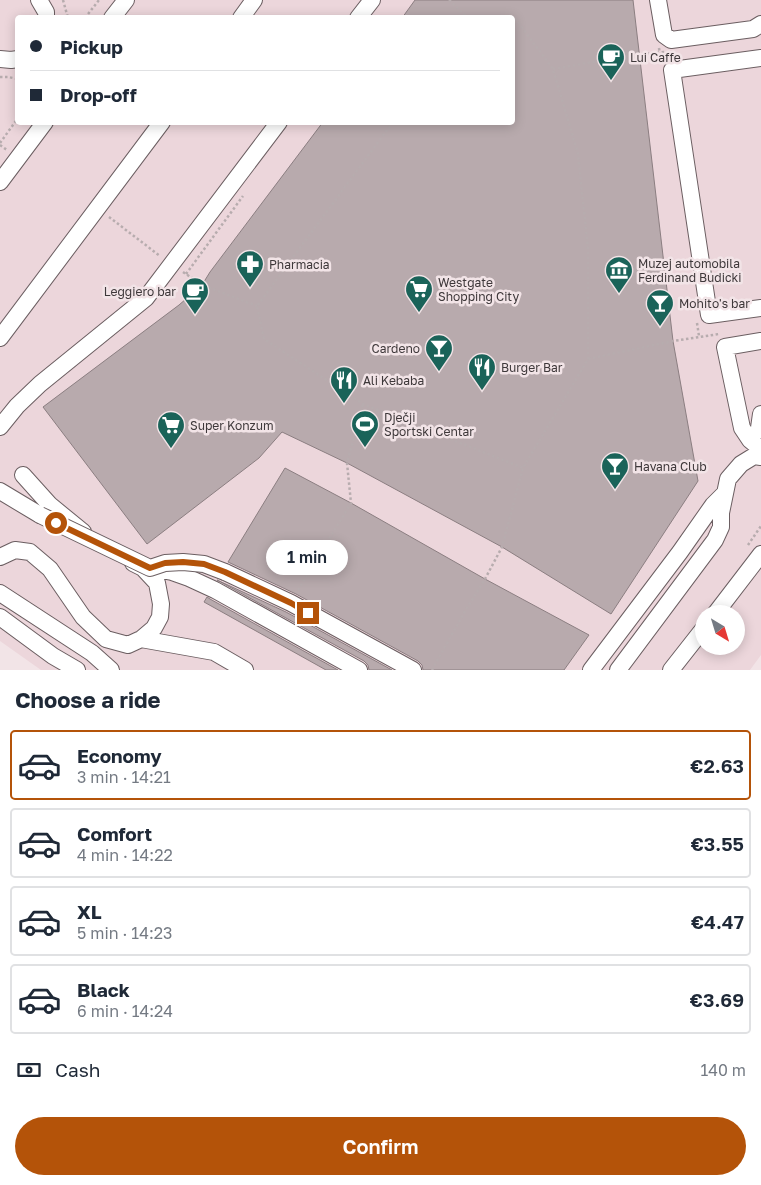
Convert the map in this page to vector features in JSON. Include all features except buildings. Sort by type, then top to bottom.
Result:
[{"type":"street","points":[[114,15],[126,0]]},
{"type":"street","points":[[126,15],[138,0]]},
{"type":"street","points":[[243,15],[254,0]]},
{"type":"street","points":[[360,15],[372,0]]},
{"type":"street","points":[[658,0],[664,35],[672,40],[753,29],[761,24]]},
{"type":"street","points":[[761,58],[672,70],[709,315],[761,308]]},
{"type":"street","points":[[0,165],[29,125]]},
{"type":"street","points":[[0,182],[43,125]]},
{"type":"street","points":[[0,338],[160,125]]},
{"type":"street","points":[[0,427],[17,406],[40,384],[146,298],[276,125]]},
{"type":"street","points":[[761,341],[725,347],[742,428],[750,440],[761,449]]},
{"type":"street","points":[[761,414],[759,428],[761,430]]},
{"type":"street","points":[[618,670],[715,540],[721,527],[721,513],[728,479],[741,464],[754,456],[761,457]]},
{"type":"street","points":[[0,557],[15,550],[30,552],[50,569],[83,617],[106,639],[128,645],[141,639],[154,628],[160,617],[161,604],[157,583],[143,568],[104,550],[50,505],[23,475]]},
{"type":"street","points":[[0,491],[40,515],[150,568],[172,572],[215,590],[359,670]]},
{"type":"street","points":[[591,670],[713,505],[724,493]]},
{"type":"street","points":[[722,605],[761,554]]},
{"type":"street","points":[[150,568],[165,563],[183,562],[204,564],[225,572],[291,603],[413,670]]},
{"type":"street","points":[[0,593],[92,653],[111,670]]},
{"type":"street","points":[[0,617],[53,656],[77,670]]},
{"type":"street","points":[[141,639],[214,652],[245,670]]},
{"type":"street","points":[[671,670],[695,639]]},
{"type":"path","points":[[63,0],[67,15]]},
{"type":"path","points":[[88,15],[100,0]]},
{"type":"path","points":[[449,0],[465,15]]},
{"type":"path","points":[[432,670],[502,547],[523,468],[588,358],[588,249],[578,154],[553,69],[515,18]]},
{"type":"path","points":[[553,69],[639,54],[669,52]]},
{"type":"path","points":[[0,77],[15,78]]},
{"type":"path","points":[[0,143],[15,122]]},
{"type":"path","points":[[391,125],[257,306],[264,339],[363,404],[523,468]]},
{"type":"path","points":[[186,274],[244,194]]},
{"type":"path","points":[[588,358],[673,341],[726,333]]},
{"type":"path","points":[[291,603],[350,503],[347,462],[363,404]]},
{"type":"shaded area","points":[[0,0],[761,0],[761,655],[750,670],[41,670],[0,641]]},
{"type":"place","name":"Lui Caffe","points":[[611,81]]},
{"type":"place","name":"Pharmacia","points":[[250,288]]},
{"type":"place","name":"Muzej automobila Ferdinand Budicki","points":[[619,294]]},
{"type":"place","name":"Westgate Shopping City","points":[[419,313]]},
{"type":"place","name":"Leggiero bar","points":[[195,315]]},
{"type":"place","name":"Mohito's bar","points":[[660,327]]},
{"type":"place","name":"Cardeno","points":[[439,372]]},
{"type":"place","name":"Burger Bar","points":[[482,391]]},
{"type":"place","name":"Ali Kebaba","points":[[344,404]]},
{"type":"place","name":"Dječji Sportski Centar","points":[[365,448]]},
{"type":"place","name":"Super Konzum","points":[[171,449]]},
{"type":"place","name":"Havana Club","points":[[615,490]]},
{"type":"route","points":[[56,523],[150,568],[165,563],[204,564],[291,603],[308,613]]}]
